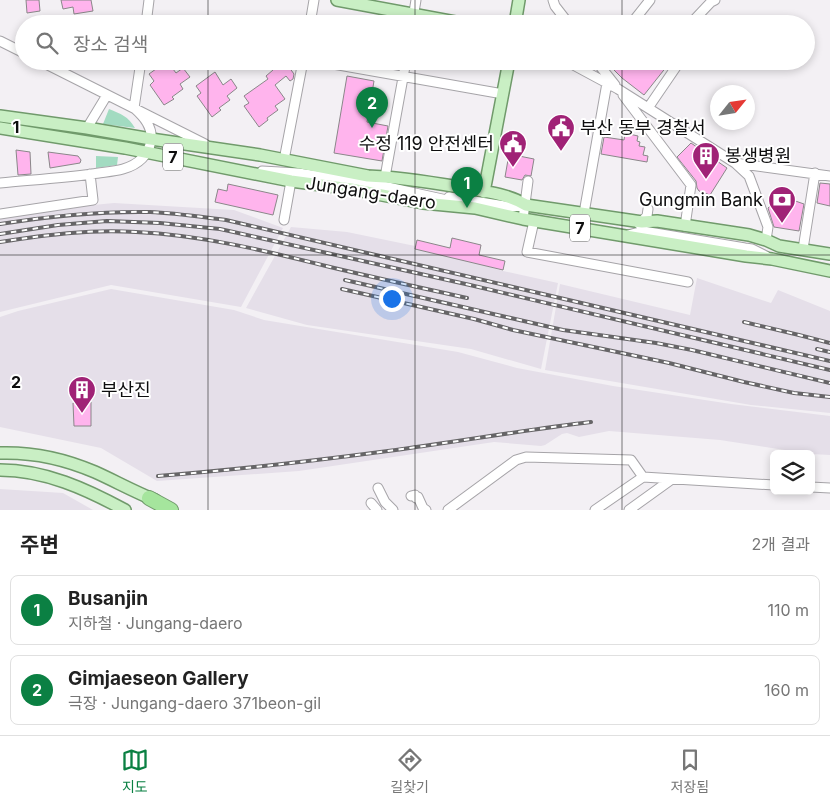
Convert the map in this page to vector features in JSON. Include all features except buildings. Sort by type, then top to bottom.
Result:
[{"type":"highway","points":[[149,498],[171,510]]},
{"type":"main road","points":[[337,0],[397,15]]},
{"type":"main road","points":[[516,15],[519,0]]},
{"type":"main road","points":[[484,192],[507,70]]},
{"type":"main road","name":"Jungang-daero","points":[[0,116],[213,148],[368,176],[484,192],[515,198],[526,205],[642,222],[652,221],[749,236],[766,240],[779,246],[830,254]]},
{"type":"main road","name":"Jungang-daero","points":[[0,128],[147,152],[291,181],[351,189],[423,203],[475,208],[528,220],[772,259],[830,271]]},
{"type":"main road","points":[[0,137],[15,131]]},
{"type":"main road","points":[[0,453],[60,459],[94,472],[177,510]]},
{"type":"main road","points":[[0,470],[23,471],[59,480],[97,495],[125,510]]},
{"type":"street","points":[[147,15],[149,0]]},
{"type":"street","points":[[312,15],[314,0]]},
{"type":"street","points":[[414,15],[416,0]]},
{"type":"street","points":[[553,0],[562,15]]},
{"type":"street","points":[[639,15],[650,0]]},
{"type":"street","points":[[698,15],[715,0]]},
{"type":"street","points":[[0,41],[15,48]]},
{"type":"street","points":[[58,70],[213,148]]},
{"type":"street","points":[[134,108],[140,70]]},
{"type":"street","points":[[284,160],[300,70]]},
{"type":"street","points":[[368,70],[503,94]]},
{"type":"street","points":[[385,177],[404,70]]},
{"type":"street","points":[[583,70],[618,89],[735,163],[749,176],[768,227],[766,240]]},
{"type":"street","points":[[605,70],[691,185],[685,226]]},
{"type":"street","points":[[648,108],[673,70]]},
{"type":"street","points":[[584,212],[607,83]]},
{"type":"street","points":[[88,128],[107,95]]},
{"type":"street","points":[[0,183],[123,169],[141,160],[147,152],[151,133],[142,115],[134,108]]},
{"type":"street","points":[[735,163],[830,176]]},
{"type":"street","points":[[241,171],[298,172],[374,184],[450,200],[475,208]]},
{"type":"street","points":[[803,249],[815,173]]},
{"type":"street","points":[[0,214],[93,200],[90,174]]},
{"type":"street","points":[[368,176],[424,192],[471,201],[512,207],[526,205]]},
{"type":"street","points":[[284,220],[291,181]]},
{"type":"street","points":[[528,181],[526,205],[528,220],[527,252],[688,282]]},
{"type":"street","points":[[625,235],[642,222],[647,216],[648,209]]},
{"type":"street","points":[[642,222],[650,229],[758,247],[779,246]]},
{"type":"street","points":[[448,510],[516,460],[526,457],[631,460],[643,477]]},
{"type":"street","points":[[594,510],[643,477],[770,485]]},
{"type":"street","points":[[629,510],[641,507],[672,479]]},
{"type":"street","points":[[815,487],[830,488]]},
{"type":"street","points":[[378,488],[385,502],[393,510]]},
{"type":"street","points":[[411,496],[415,495],[416,498],[418,497],[422,509]]},
{"type":"shaded area","points":[[114,203],[234,210],[283,228],[241,307],[111,285],[0,312],[0,214]]},
{"type":"shaded area","points":[[291,227],[347,232],[420,247],[503,271],[558,283],[541,369],[471,349],[307,325],[246,308]]},
{"type":"shaded area","points":[[697,278],[771,303],[778,290],[830,311],[830,413],[751,405],[545,370],[560,284],[690,315]]},
{"type":"shaded area","points":[[111,289],[234,310],[264,320],[458,352],[517,368],[613,386],[731,404],[830,416],[830,455],[815,454],[815,450],[785,450],[720,440],[609,431],[579,437],[567,433],[562,434],[541,446],[494,442],[299,471],[157,481],[101,448],[0,427],[0,317]]},
{"type":"shaded area","points":[[0,489],[63,493],[93,510],[0,510]]},
{"type":"green space","points":[[109,109],[127,118],[135,128],[103,124]]},
{"type":"green space","points":[[96,156],[118,157],[117,165],[96,168]]},
{"type":"railway","points":[[0,224],[112,212],[169,213],[226,220],[830,361]]},
{"type":"railway","points":[[0,234],[58,225],[107,221],[160,223],[220,229],[470,285],[830,370]]},
{"type":"railway","points":[[0,242],[102,231],[185,236],[258,250],[467,298]]},
{"type":"railway","points":[[345,280],[563,330],[692,350],[830,383]]},
{"type":"railway","points":[[342,289],[474,319],[513,330],[669,363],[744,382],[794,393],[830,397]]},
{"type":"railway","points":[[744,322],[830,343]]},
{"type":"railway","points":[[817,349],[830,352]]},
{"type":"railway","points":[[158,476],[331,458],[591,422]]},
{"type":"place","name":"Gimjaeseon Gallery","points":[[372,128]]},
{"type":"place","name":"부산 동부 경찰서","points":[[561,152]]},
{"type":"place","name":"수정 119 안전센터","points":[[513,168]]},
{"type":"place","name":"봉생병원","points":[[706,180]]},
{"type":"place","name":"Busanjin","points":[[467,208]]},
{"type":"place","name":"Gungmin Bank","points":[[782,224]]},
{"type":"place","name":"부산진","points":[[82,414]]}]
